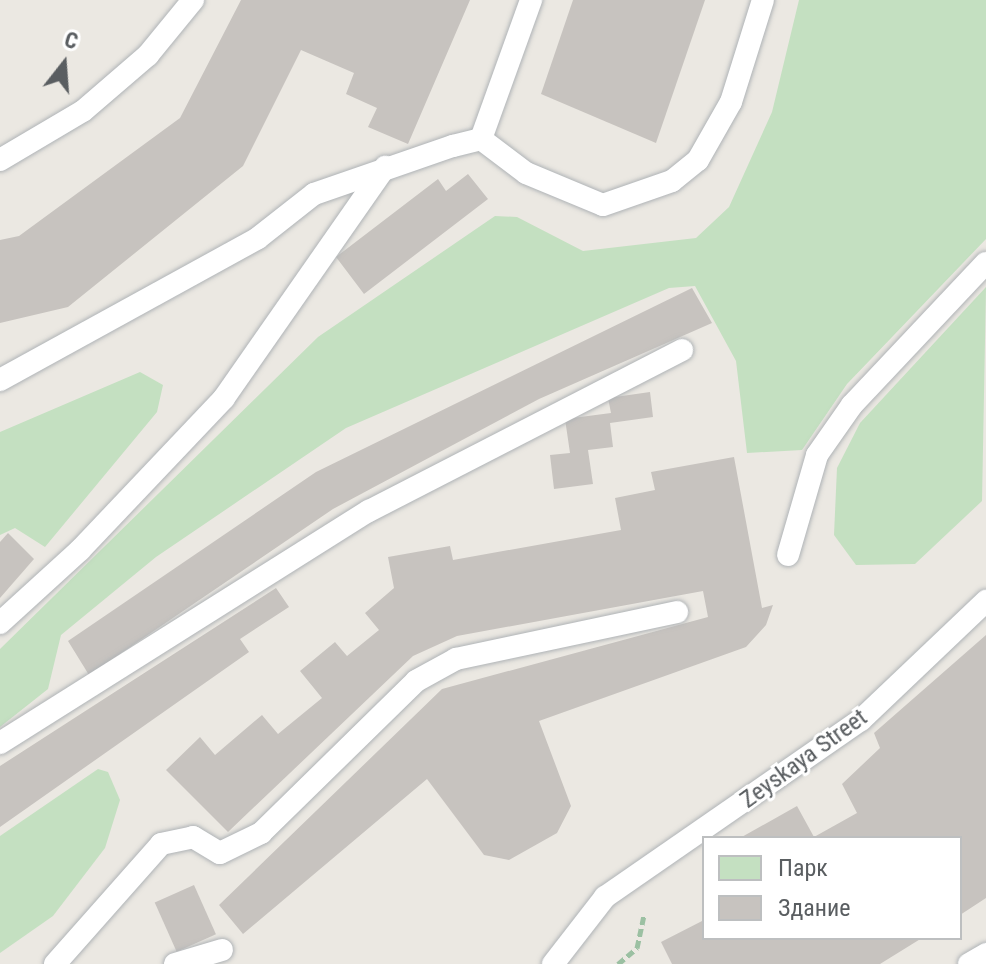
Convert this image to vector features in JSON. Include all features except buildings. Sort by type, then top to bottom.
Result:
[{"type":"lane","points":[[0,160],[83,111],[148,55],[193,0]]},
{"type":"lane","points":[[481,139],[531,0]]},
{"type":"lane","points":[[481,139],[526,173],[603,205],[672,181],[698,160],[731,102],[763,0]]},
{"type":"lane","points":[[0,380],[258,238],[314,194],[385,167],[481,139]]},
{"type":"lane","points":[[0,623],[80,550],[224,398],[385,167]]},
{"type":"lane","points":[[788,555],[817,455],[852,405],[986,263]]},
{"type":"lane","points":[[0,743],[369,511],[682,350]]},
{"type":"lane","name":"Zeyskaya Street","points":[[553,964],[605,897],[861,720],[986,601]]},
{"type":"lane","points":[[55,964],[161,844],[193,837],[220,853],[261,833],[416,681],[456,659],[677,612]]},
{"type":"lane","points":[[175,964],[222,950]]},
{"type":"lane","points":[[969,964],[986,954]]},
{"type":"green space","points":[[799,0],[986,0],[986,239],[847,384],[802,450],[747,453],[736,361],[695,286],[669,288],[346,428],[156,557],[61,635],[48,689],[0,727],[0,649],[318,337],[495,216],[517,217],[583,251],[696,238],[729,207],[772,112]]},
{"type":"green space","points":[[986,287],[982,501],[915,564],[856,565],[834,535],[837,468],[860,423]]},
{"type":"green space","points":[[140,372],[163,385],[157,412],[45,547],[15,528],[0,535],[0,432]]},
{"type":"green space","points":[[98,769],[108,772],[120,800],[105,848],[53,916],[0,953],[0,836]]}]
